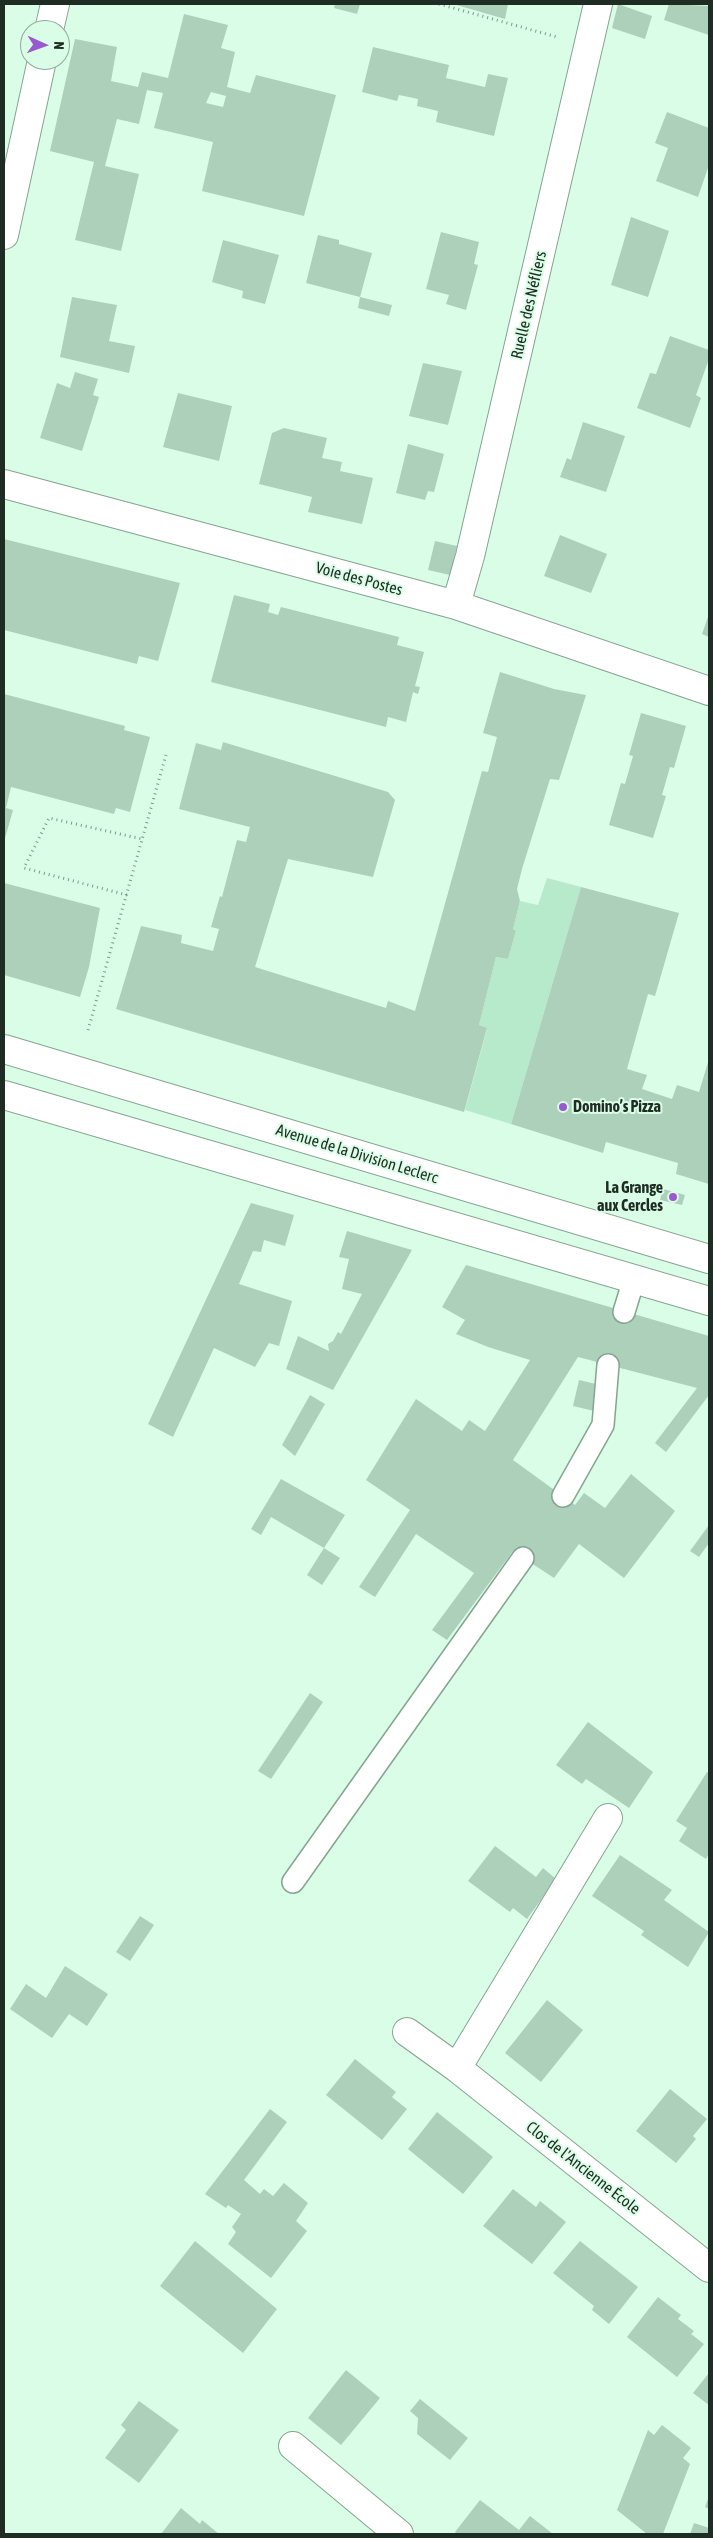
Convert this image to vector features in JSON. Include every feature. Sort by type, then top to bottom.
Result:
[{"type":"street","points":[[51,20],[55,4]]},
{"type":"street","name":"Ruelle des Néfliers","points":[[456,605],[470,556],[544,241],[586,46],[598,4]]},
{"type":"street","points":[[4,235],[40,70]]},
{"type":"street","name":"Voie des Postes","points":[[4,484],[456,605],[709,691]]},
{"type":"street","name":"Avenue de la Division Leclerc","points":[[4,1049],[709,1259]]},
{"type":"street","points":[[4,1095],[709,1301]]},
{"type":"street","points":[[457,2068],[608,1818]]},
{"type":"street","name":"Clos de l'Ancienne École","points":[[407,2032],[457,2068],[709,2268]]},
{"type":"street","points":[[294,2446],[398,2534]]},
{"type":"lane","points":[[624,1312],[634,1279]]},
{"type":"lane","points":[[562,1496],[603,1425],[608,1365]]},
{"type":"lane","points":[[293,1882],[523,1558]]},
{"type":"path","points":[[440,4],[586,46]]},
{"type":"path","points":[[88,1030],[166,755]]},
{"type":"path","points":[[127,894],[24,868],[49,818],[142,839]]},
{"type":"green space","points":[[547,878],[581,887],[511,1124],[465,1110],[487,1029],[479,1025],[496,957],[508,959],[516,931],[513,929],[520,901],[538,905]]},
{"type":"building","points":[[335,4],[360,4],[357,14],[334,8]]},
{"type":"building","points":[[453,4],[508,4],[505,19]]},
{"type":"building","points":[[618,4],[652,16],[645,39],[612,28]]},
{"type":"building","points":[[669,4],[709,6],[709,35],[664,20]]},
{"type":"building","points":[[184,14],[228,25],[221,48],[235,52],[227,87],[250,93],[256,75],[336,95],[304,216],[202,191],[213,142],[154,128],[163,93],[147,90],[139,124],[117,119],[105,166],[139,174],[121,251],[75,240],[94,162],[50,151],[68,70],[70,70],[75,39],[117,47],[111,81],[138,87],[142,72],[168,78]],"holes":[[[211,92],[226,96],[223,107],[206,103]]]},
{"type":"building","points":[[373,47],[449,65],[446,78],[485,87],[488,74],[508,78],[494,136],[436,122],[438,111],[417,106],[418,99],[399,95],[397,101],[362,92]]},
{"type":"building","points":[[667,112],[709,128],[709,165],[698,197],[656,181],[668,148],[655,143]]},
{"type":"building","points":[[631,217],[669,231],[648,297],[611,285]]},
{"type":"building","points":[[441,232],[479,242],[474,264],[478,265],[466,310],[446,304],[449,295],[426,289]]},
{"type":"building","points":[[318,235],[339,240],[339,244],[372,253],[360,297],[306,283]]},
{"type":"building","points":[[223,240],[279,255],[265,304],[242,298],[243,291],[212,282]]},
{"type":"building","points":[[72,297],[117,305],[109,341],[135,346],[129,373],[60,357]]},
{"type":"building","points":[[360,297],[392,305],[389,316],[358,308]]},
{"type":"building","points":[[670,336],[709,350],[709,359],[696,395],[701,398],[690,428],[637,408],[650,373],[656,374]]},
{"type":"building","points":[[423,363],[462,371],[448,425],[409,416]]},
{"type":"building","points":[[75,372],[98,379],[93,395],[99,397],[82,451],[40,438],[57,383],[70,388]]},
{"type":"building","points":[[178,393],[232,406],[219,461],[163,447]]},
{"type":"building","points":[[583,422],[625,436],[606,492],[560,477],[567,458],[571,460]]},
{"type":"building","points":[[284,428],[327,438],[322,458],[342,462],[340,471],[373,478],[362,524],[308,512],[312,497],[259,484],[272,433]]},
{"type":"building","points":[[408,444],[444,454],[434,492],[428,491],[425,500],[396,493]]},
{"type":"building","points":[[560,535],[607,554],[591,593],[544,576]]},
{"type":"building","points":[[4,539],[180,583],[158,661],[139,656],[137,664],[4,630]]},
{"type":"building","points":[[435,541],[457,546],[450,575],[428,570]]},
{"type":"building","points":[[234,595],[270,604],[268,612],[278,615],[281,607],[399,637],[397,645],[424,652],[415,686],[420,687],[418,694],[413,692],[406,722],[388,717],[386,727],[211,682]]},
{"type":"building","points":[[709,614],[709,637],[702,634]]},
{"type":"building","points":[[500,672],[554,689],[586,695],[559,780],[550,779],[522,869],[517,889],[520,901],[513,929],[516,931],[508,959],[496,957],[479,1025],[487,1028],[464,1112],[116,1009],[141,926],[182,935],[181,943],[213,951],[219,929],[211,927],[220,896],[222,897],[237,840],[246,842],[250,827],[179,809],[196,743],[221,750],[223,742],[388,792],[395,800],[373,877],[288,859],[255,967],[386,1008],[388,1001],[415,1011],[482,771],[488,772],[497,737],[483,733]]},
{"type":"building","points":[[4,694],[125,726],[124,730],[150,737],[130,812],[116,808],[114,814],[11,787],[6,808],[13,810],[4,842]]},
{"type":"building","points":[[641,713],[686,726],[674,768],[670,767],[662,795],[666,796],[653,838],[609,825],[621,783],[625,784],[633,756],[629,755]]},
{"type":"building","points":[[4,883],[100,908],[89,967],[80,997],[4,975]]},
{"type":"building","points":[[581,887],[679,913],[655,996],[648,994],[627,1069],[647,1075],[642,1089],[672,1099],[677,1085],[699,1092],[709,1059],[709,1184],[676,1174],[678,1163],[606,1142],[603,1153],[511,1124]]},
{"type":"building","name":"La Grange aux Cercles","points":[[663,1189],[685,1195],[682,1205],[660,1200]]},
{"type":"building","points":[[251,1203],[294,1215],[285,1246],[264,1240],[261,1252],[253,1251],[239,1284],[292,1301],[279,1346],[269,1343],[255,1367],[214,1348],[173,1437],[148,1424]]},
{"type":"building","points":[[347,1231],[412,1250],[333,1390],[286,1369],[298,1336],[329,1351],[328,1344],[333,1341],[338,1332],[341,1334],[362,1294],[342,1289],[349,1259],[339,1257]]},
{"type":"building","points":[[466,1265],[709,1336],[709,1395],[666,1452],[655,1443],[697,1388],[578,1357],[513,1460],[575,1505],[584,1493],[605,1508],[631,1474],[675,1511],[624,1578],[579,1544],[554,1578],[513,1551],[447,1640],[432,1630],[474,1573],[416,1534],[375,1597],[359,1587],[410,1510],[366,1480],[416,1399],[462,1431],[469,1420],[485,1431],[530,1360],[488,1347],[456,1334],[465,1320],[442,1307]]},
{"type":"building","points":[[579,1380],[596,1384],[594,1411],[573,1406]]},
{"type":"building","points":[[310,1395],[325,1404],[295,1456],[282,1445]]},
{"type":"building","points":[[281,1479],[345,1515],[324,1548],[271,1517],[261,1535],[251,1529]]},
{"type":"building","points":[[709,1525],[709,1543],[699,1557],[690,1551]]},
{"type":"building","points":[[324,1548],[340,1558],[322,1585],[307,1575]]},
{"type":"building","points":[[310,1693],[323,1702],[271,1779],[258,1771]]},
{"type":"building","points":[[588,1722],[653,1772],[629,1808],[586,1779],[582,1784],[556,1765]]},
{"type":"building","points":[[707,1772],[709,1773],[709,1853],[706,1859],[679,1841],[687,1828],[676,1821]]},
{"type":"building","points":[[495,1846],[536,1877],[543,1868],[556,1879],[527,1919],[513,1908],[510,1912],[468,1881]]},
{"type":"building","points":[[620,1855],[672,1890],[664,1900],[709,1932],[688,1967],[641,1935],[644,1931],[592,1896]]},
{"type":"building","points":[[140,1916],[154,1925],[130,1961],[116,1952]]},
{"type":"building","points":[[65,1966],[108,1994],[87,2026],[69,2014],[52,2038],[10,2009],[26,1984],[46,1998]]},
{"type":"building","points":[[547,2000],[583,2030],[541,2082],[505,2053]]},
{"type":"building","points":[[355,2059],[396,2092],[392,2097],[407,2109],[382,2140],[326,2095]]},
{"type":"building","points":[[670,2089],[707,2119],[693,2136],[696,2139],[676,2163],[636,2131]]},
{"type":"building","points":[[270,2109],[287,2122],[244,2180],[260,2194],[264,2189],[273,2196],[284,2183],[308,2203],[296,2221],[307,2231],[271,2278],[228,2244],[236,2232],[232,2227],[241,2214],[228,2205],[226,2208],[205,2194]]},
{"type":"building","points":[[437,2112],[493,2157],[463,2194],[408,2149]]},
{"type":"building","points":[[513,2189],[536,2207],[540,2201],[566,2222],[532,2264],[483,2226]]},
{"type":"building","points":[[195,2241],[277,2309],[243,2353],[160,2286]]},
{"type":"building","points":[[580,2241],[638,2287],[609,2324],[592,2310],[594,2306],[553,2273]]},
{"type":"building","points":[[658,2297],[681,2315],[678,2319],[694,2331],[691,2334],[704,2344],[677,2377],[627,2337]]},
{"type":"building","points":[[346,2370],[380,2398],[341,2445],[308,2418]]},
{"type":"building","points":[[709,2373],[709,2405],[693,2393]]},
{"type":"building","points":[[420,2399],[468,2438],[450,2460],[417,2434],[418,2418],[410,2411]]},
{"type":"building","points":[[139,2401],[179,2430],[139,2483],[105,2458],[126,2430],[121,2425]]},
{"type":"building","points":[[662,2425],[691,2448],[683,2458],[690,2464],[663,2534],[647,2534],[617,2510],[648,2430],[654,2435]]},
{"type":"building","points":[[709,2496],[709,2509],[705,2507]]},
{"type":"building","points":[[480,2500],[519,2530],[530,2516],[553,2534],[457,2534],[455,2532]]},
{"type":"building","points":[[181,2508],[200,2524],[202,2520],[219,2534],[161,2534]]},
{"type":"building","points":[[694,2523],[709,2528],[709,2534],[690,2534]]},
{"type":"place","name":"Domino’s Pizza","points":[[563,1107]]},
{"type":"place","name":"La Grange aux Cercles","points":[[673,1197]]}]
